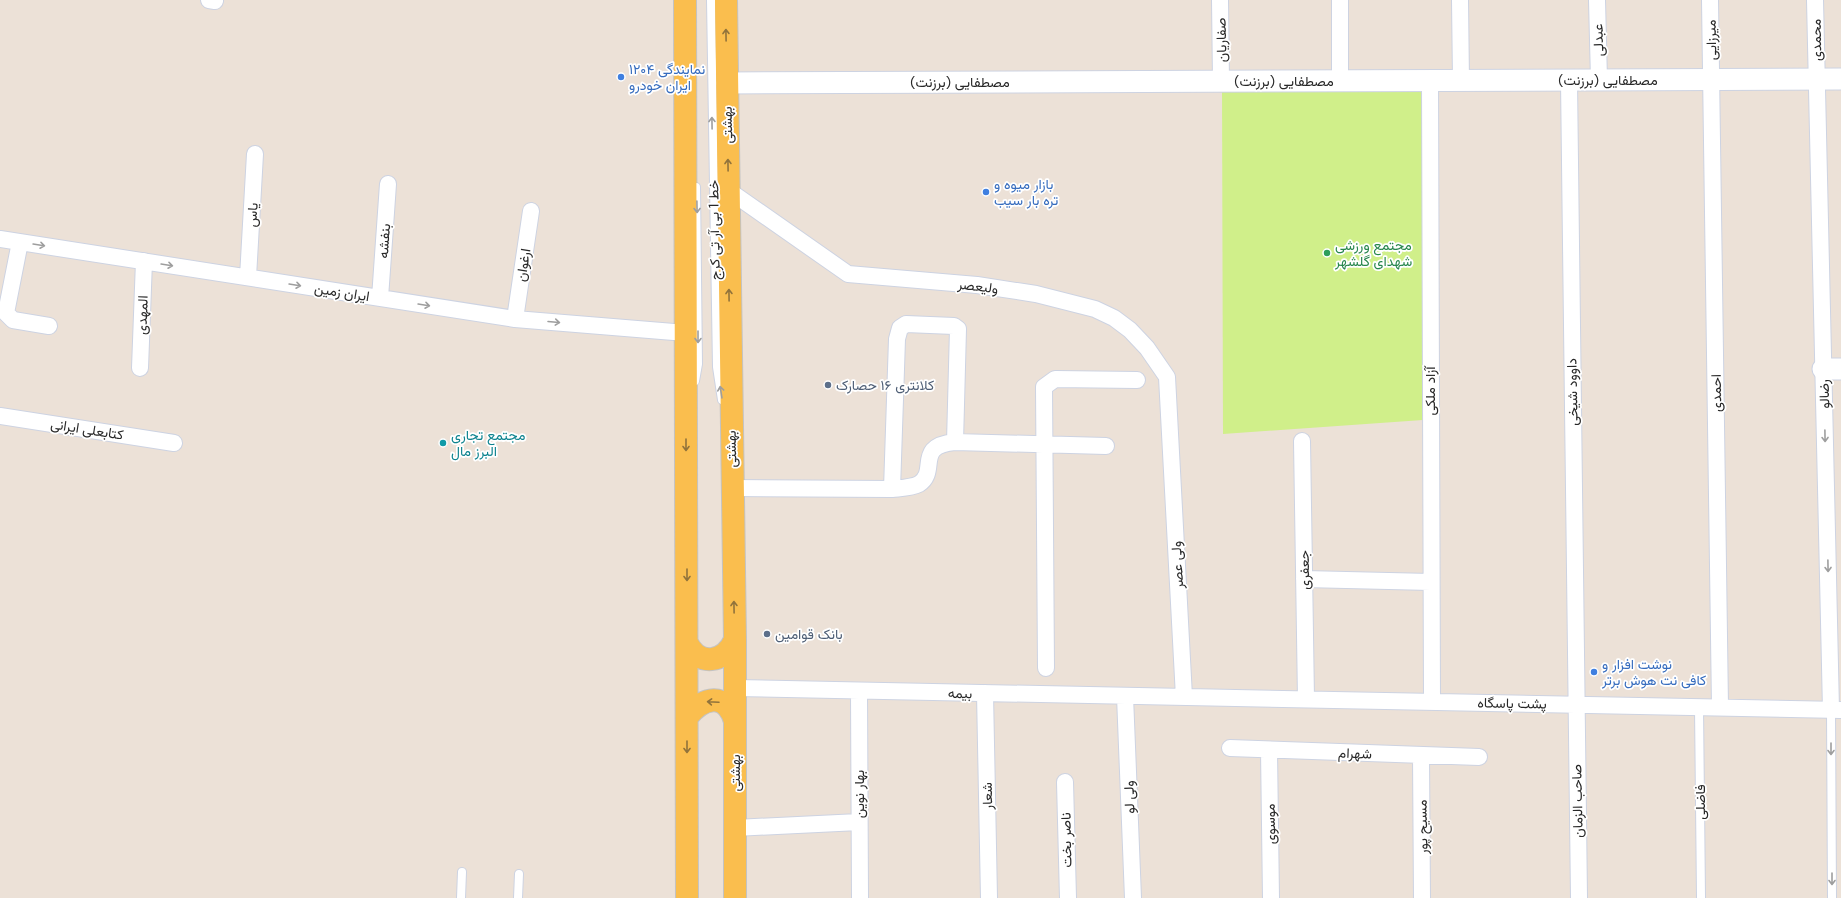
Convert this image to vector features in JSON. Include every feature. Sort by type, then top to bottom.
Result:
[{"type":"main road","points":[[685,0],[687,898]]},
{"type":"main road","name":"بهشتی","points":[[726,0],[735,640],[735,835],[731,891]]},
{"type":"main road","points":[[687,643],[695,655],[709,660],[723,656],[735,640]]},
{"type":"main road","points":[[687,717],[696,706],[702,702],[716,701],[729,708],[735,721]]},
{"type":"street","name":"صفاریان","points":[[1220,0],[1221,81]]},
{"type":"street","points":[[1340,0],[1340,81]]},
{"type":"street","points":[[1460,0],[1461,81]]},
{"type":"street","name":"عبدلی","points":[[1597,0],[1599,80]]},
{"type":"street","name":"میرزایی","points":[[1710,0],[1712,79]]},
{"type":"street","name":"محمدی","points":[[1816,0],[1816,79]]},
{"type":"street","name":"احمدی","points":[[1712,79],[1720,707]]},
{"type":"street","name":"رضالو","points":[[1816,79],[1832,369],[1836,710]]},
{"type":"street","name":"مصطفایی (برزنت)","points":[[727,83],[1841,79]]},
{"type":"street","name":"داوود شیخی","points":[[1569,80],[1575,704]]},
{"type":"street","name":"آزاد ملکی","points":[[1430,81],[1430,582],[1432,702]]},
{"type":"street","name":"یاس","points":[[248,277],[255,154]]},
{"type":"street","name":"بنفشه","points":[[380,298],[388,184]]},
{"type":"street","name":"ولیعصر","points":[[728,190],[848,274],[977,285],[1036,294],[1095,309],[1114,318],[1130,330],[1147,348],[1161,366],[1167,377],[1171,433]]},
{"type":"street","name":"ارغوان","points":[[515,319],[532,211]]},
{"type":"street","name":"ایران زمین","points":[[0,239],[515,319],[686,333]]},
{"type":"street","points":[[20,242],[6,313],[13,320],[49,326]]},
{"type":"street","name":"المهدی","points":[[140,368],[144,261]]},
{"type":"street","points":[[892,490],[897,339],[900,328],[906,324],[954,326],[958,329],[955,442]]},
{"type":"street","points":[[1046,668],[1044,387],[1056,379],[1137,380]]},
{"type":"street","name":"کتابعلی ایرانی","points":[[0,416],[174,443]]},
{"type":"street","name":"ولی عصر","points":[[1171,433],[1184,697]]},
{"type":"street","name":"جعفری","points":[[1302,441],[1306,699]]},
{"type":"street","points":[[732,488],[892,490],[909,487],[920,483],[925,477],[933,449],[941,444],[955,442],[1106,446]]},
{"type":"street","points":[[1304,579],[1430,582]]},
{"type":"street","name":"بیمه","points":[[735,688],[1184,697]]},
{"type":"street","name":"بهار نوین","points":[[858,691],[860,898]]},
{"type":"street","name":"شعار","points":[[984,693],[988,898]]},
{"type":"street","name":"ولی لو","points":[[1125,696],[1133,898]]},
{"type":"street","name":"پشت پاسگاه","points":[[1184,697],[1836,710]]},
{"type":"street","name":"صاحب الزمان","points":[[1575,704],[1579,898]]},
{"type":"street","name":"شهرام","points":[[1230,748],[1479,757]]},
{"type":"street","name":"موسوی","points":[[1269,750],[1271,898]]},
{"type":"street","name":"مسیح پور","points":[[1421,755],[1422,898]]},
{"type":"street","name":"ناصر بخت","points":[[1065,782],[1068,898]]},
{"type":"street","points":[[735,835],[860,822]]},
{"type":"lane","name":"خط 1 بی آر تی کرج","points":[[711,0],[717,367],[732,458]]},
{"type":"lane","name":"خط 1 بی آر تی کرج","points":[[686,420],[698,364],[696,181]]},
{"type":"lane","name":"فاضلی","points":[[1699,707],[1700,898]]},
{"type":"lane","points":[[1832,898],[1836,710]]},
{"type":"lane","points":[[687,834],[695,898]]},
{"type":"lane","points":[[461,898],[462,872]]},
{"type":"lane","points":[[518,898],[519,874]]},
{"type":"green space","name":"مجتمع ورزشی شهدای گلشهر","points":[[1222,86],[1426,86],[1437,419],[1223,434]]},
{"type":"place","name":"۱۲۰۴ نمایندگی ایران خودرو","points":[[621,77]]},
{"type":"place","name":"بازار میوه و تره بار سیب","points":[[986,192]]},
{"type":"place","name":"مجتمع ورزشی شهدای گلشهر","points":[[1327,253]]},
{"type":"place","name":"کلانتری ۱۶ حصارک","points":[[828,385]]},
{"type":"place","name":"مجتمع تجاری البرز مال","points":[[443,443]]},
{"type":"place","name":"بانک قوامین","points":[[767,634]]},
{"type":"place","name":"نوشت افزار و کافی نت هوش برتر","points":[[1594,672]]}]
